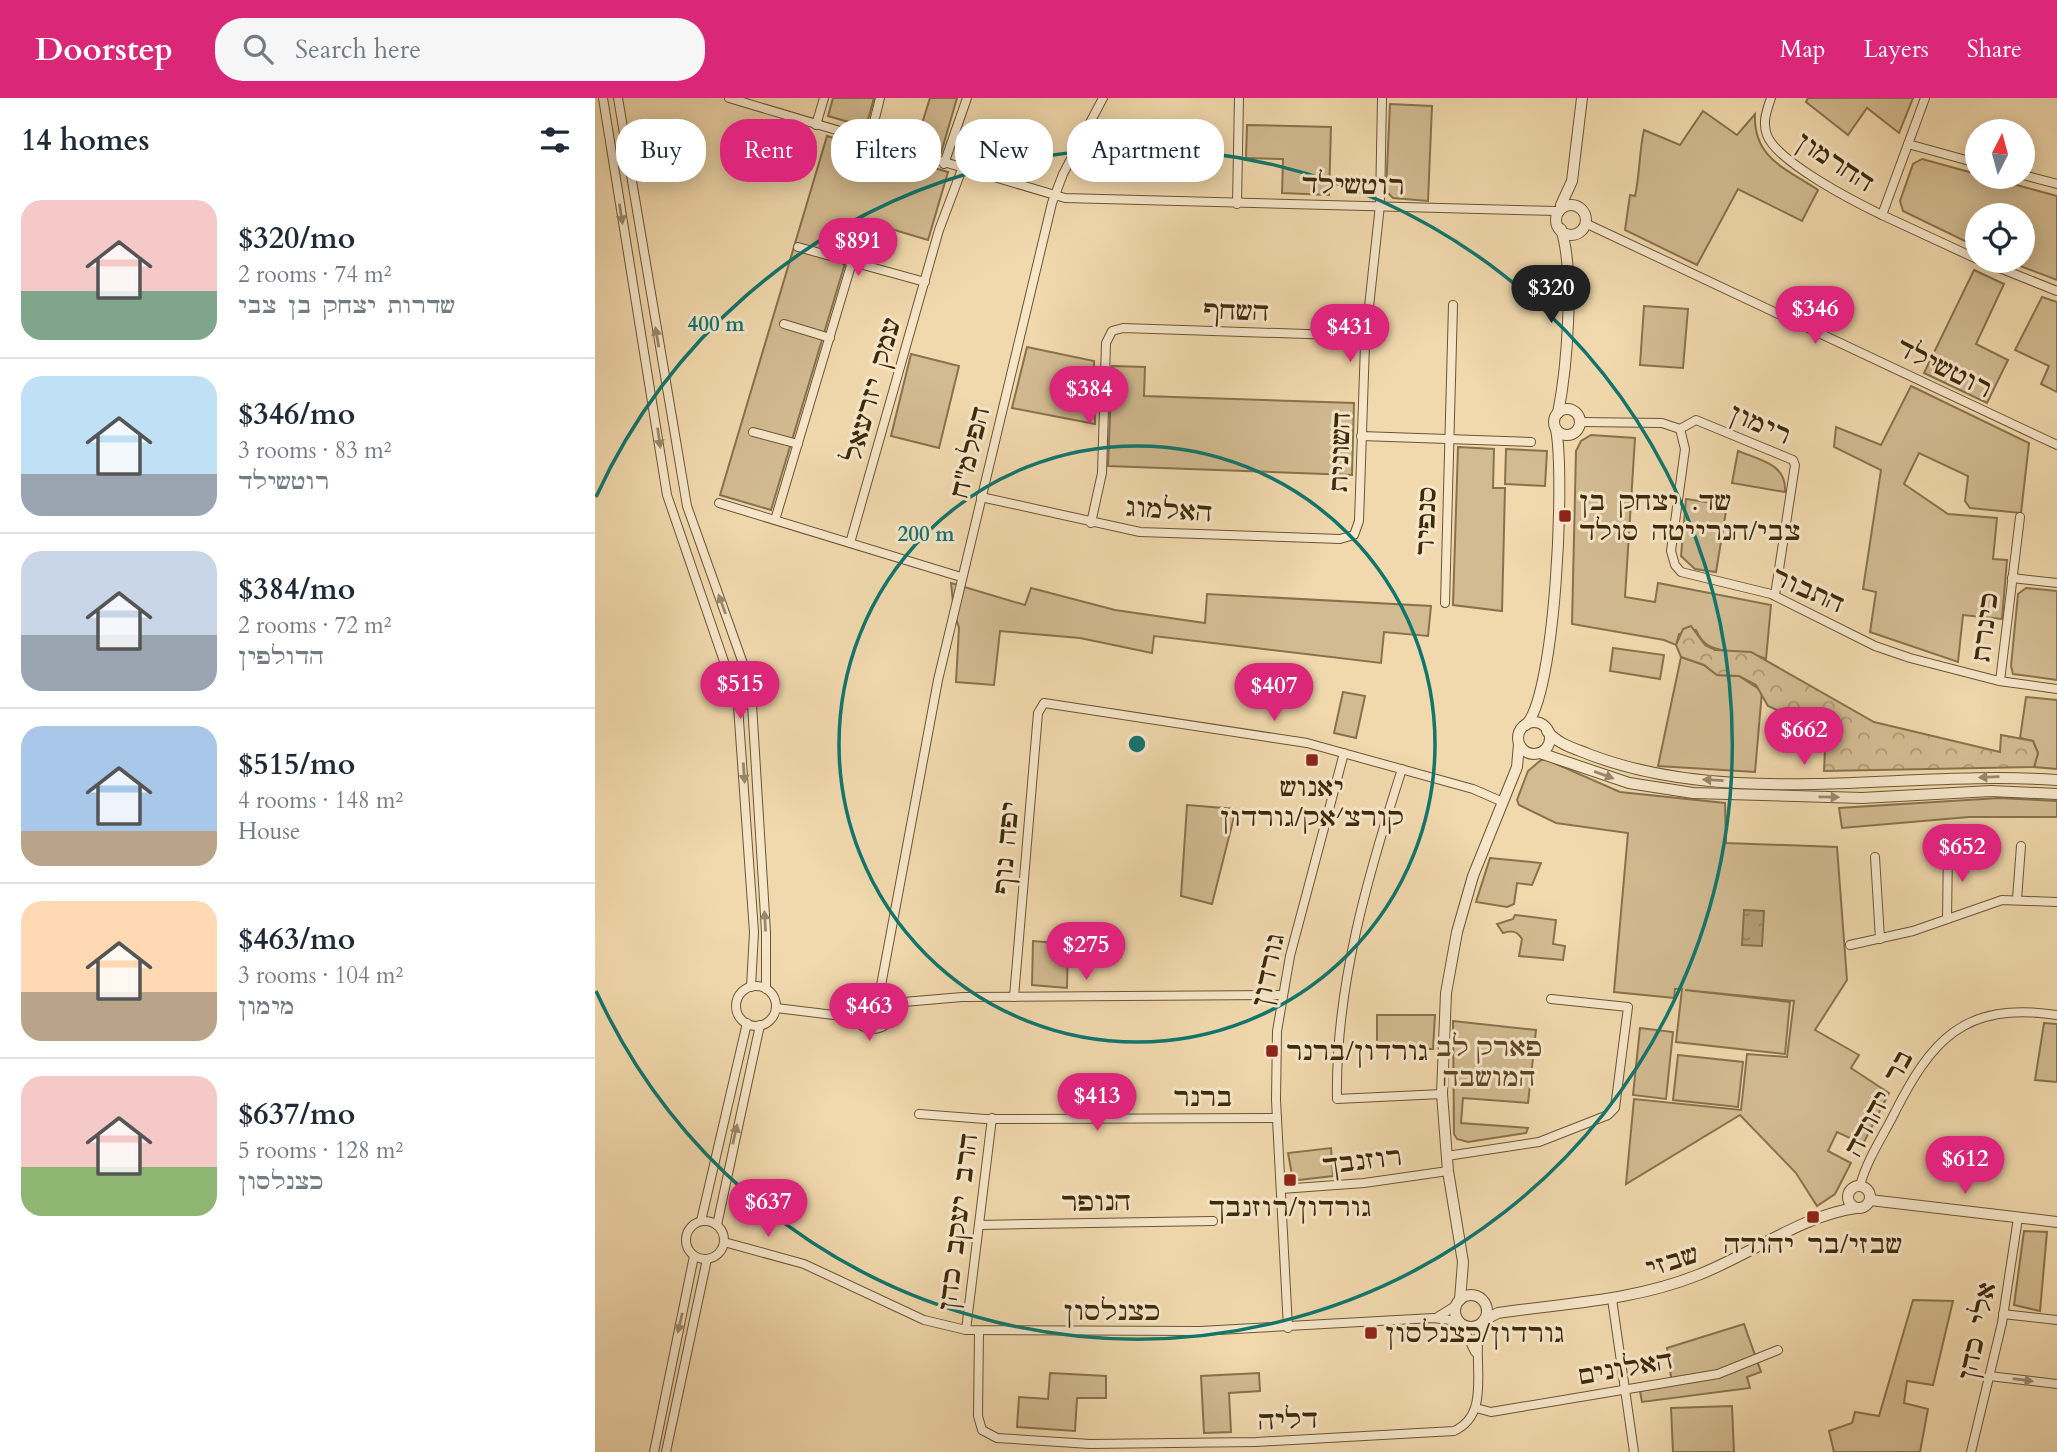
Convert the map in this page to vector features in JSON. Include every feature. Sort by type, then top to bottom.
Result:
[{"type":"street","points":[[603,98],[667,495],[729,676],[725,693],[738,706],[752,905],[751,987]]},
{"type":"street","points":[[618,98],[687,506],[745,669],[758,676],[762,686],[760,697],[752,704],[738,706]]},
{"type":"street","name":"רוטשילד","points":[[729,98],[797,119]]},
{"type":"street","points":[[817,122],[824,98]]},
{"type":"street","points":[[875,118],[880,98]]},
{"type":"street","points":[[944,164],[967,98]]},
{"type":"street","name":"הפלמ\"ח","points":[[880,991],[927,735],[961,577],[1054,196],[1103,98]]},
{"type":"street","points":[[1237,204],[1239,98]]},
{"type":"street","name":"השונית","points":[[1356,533],[1366,336],[1380,205],[1382,98]]},
{"type":"street","points":[[1475,1355],[1460,1323],[1458,1303],[1462,1262],[1448,1171],[1442,1094],[1444,1013],[1453,952],[1473,876],[1517,769],[1519,734],[1536,712],[1543,689],[1553,610],[1560,465],[1555,421],[1559,413],[1564,379],[1568,272],[1559,208],[1572,181],[1582,98]]},
{"type":"street","name":"החרמון","points":[[1772,98],[1765,127],[1776,149],[1835,190],[1965,253]]},
{"type":"street","points":[[1882,215],[1925,98]]},
{"type":"street","name":"רוטשילד","points":[[817,125],[955,167]]},
{"type":"street","points":[[1908,144],[1965,160]]},
{"type":"street","points":[[2035,178],[2057,184]]},
{"type":"street","points":[[1568,272],[1585,223],[1572,181]]},
{"type":"street","name":"עמק יזרעאל","points":[[850,543],[925,282],[958,182]]},
{"type":"street","name":"רוטשילד","points":[[1006,182],[1054,196],[1237,204],[1559,208]]},
{"type":"street","points":[[1559,208],[1568,203],[1579,208]]},
{"type":"street","name":"רוטשילד","points":[[1585,223],[2057,446]]},
{"type":"street","points":[[1561,229],[1571,236],[1580,234]]},
{"type":"street","points":[[799,247],[925,282]]},
{"type":"street","points":[[775,520],[852,262]]},
{"type":"street","name":"החרמון","points":[[2012,273],[2057,291]]},
{"type":"street","name":"סנפיר","points":[[1445,603],[1453,306]]},
{"type":"street","points":[[783,324],[830,338]]},
{"type":"street","name":"השחף","points":[[1091,523],[1102,480],[1107,337],[1120,328],[1366,336]]},
{"type":"street","points":[[1560,465],[1577,423],[1564,379]]},
{"type":"street","points":[[1559,413],[1567,410],[1577,423]]},
{"type":"street","name":"רימון","points":[[1577,423],[1662,423],[1679,429],[1696,421],[1793,460],[1795,465],[1775,595]]},
{"type":"street","points":[[1556,429],[1564,434],[1577,423]]},
{"type":"street","name":"התבור","points":[[1679,429],[1685,443],[1672,545],[1675,565],[1692,577],[1775,595],[1885,650],[2000,681],[2057,689]]},
{"type":"street","points":[[753,432],[798,444]]},
{"type":"street","points":[[1361,436],[1531,442]]},
{"type":"street","name":"האלמוג","points":[[981,496],[1091,523],[1166,534],[1340,539],[1356,533]]},
{"type":"street","points":[[719,503],[961,577]]},
{"type":"street","name":"כינרת","points":[[2000,681],[2019,517]]},
{"type":"street","name":"כינרת","points":[[2012,578],[2057,583]]},
{"type":"street","points":[[729,676],[745,669]]},
{"type":"street","points":[[1517,769],[1548,745],[1543,689]]},
{"type":"street","name":"יפה נוף","points":[[1014,997],[1041,704],[1049,702],[1291,740],[1344,753]]},
{"type":"street","points":[[752,704],[766,932],[766,989],[773,997],[775,1008],[771,1019],[760,1025],[747,1023],[739,1015],[736,1004],[741,994],[751,987],[766,989]]},
{"type":"street","points":[[1526,725],[1538,723],[1565,745],[1608,762],[1681,778],[1863,784],[1980,777],[2057,780]]},
{"type":"street","points":[[1519,744],[1525,751],[1629,783],[1693,793],[1862,798],[2001,791],[2057,794]]},
{"type":"street","points":[[1344,753],[1473,789],[1503,802]]},
{"type":"street","name":"גורדון","points":[[1288,1328],[1276,1048],[1282,995],[1344,753]]},
{"type":"street","points":[[1402,769],[1374,864],[1346,979],[1338,1039],[1337,1099],[1442,1094]]},
{"type":"street","points":[[2017,899],[2021,846]]},
{"type":"street","points":[[1947,919],[1948,848]]},
{"type":"street","points":[[1875,857],[1880,939]]},
{"type":"street","points":[[1850,945],[1947,919],[1993,902],[2017,899],[2057,902]]},
{"type":"street","points":[[892,1003],[890,1018],[878,1028],[863,1026],[854,1015],[854,1003],[860,994],[871,989],[880,991],[892,1003],[962,997],[1282,995]]},
{"type":"street","points":[[1447,1156],[1542,1141],[1608,1115],[1616,1106],[1627,1007],[1551,999]]},
{"type":"street","points":[[775,1008],[854,1015]]},
{"type":"street","name":"בר יהודה","points":[[1860,1186],[1908,1086],[1941,1041],[1967,1022],[1997,1013],[2057,1015]]},
{"type":"street","points":[[701,1221],[747,1023]]},
{"type":"street","points":[[717,1225],[701,1221],[692,1225],[686,1234],[686,1245],[694,1256],[706,1259],[720,1252],[724,1242],[717,1225],[760,1025]]},
{"type":"street","name":"ברנר","points":[[919,1114],[992,1118],[1277,1118]]},
{"type":"street","name":"הרב יעקב כהן","points":[[966,1330],[992,1118]]},
{"type":"street","name":"רוזנבך","points":[[1281,1189],[1364,1183],[1448,1171]]},
{"type":"street","points":[[1860,1186],[1868,1190],[1870,1200],[1865,1207],[1856,1208],[1848,1202],[1848,1194],[1853,1188],[1860,1186]]},
{"type":"street","name":"שבזי","points":[[1830,1216],[1848,1194]]},
{"type":"street","points":[[1870,1200],[2057,1222]]},
{"type":"street","name":"שבזי","points":[[1483,1322],[1495,1314],[1612,1299],[1697,1276],[1830,1216],[1856,1208]]},
{"type":"street","name":"אלי כהן","points":[[1971,1452],[2003,1314],[2018,1218]]},
{"type":"street","name":"הנופר","points":[[979,1225],[1213,1221]]},
{"type":"street","name":"כצנלסון","points":[[724,1242],[804,1264],[924,1320],[966,1330],[1141,1333],[1288,1328],[1433,1318],[1460,1323]]},
{"type":"street","points":[[654,1452],[694,1256]]},
{"type":"street","points":[[666,1452],[706,1259]]},
{"type":"street","points":[[1462,1262],[1487,1311],[1475,1355],[1476,1408]]},
{"type":"street","points":[[1458,1303],[1468,1296],[1481,1299]]},
{"type":"street","name":"שבזי","points":[[1481,1299],[1517,1311]]},
{"type":"street","points":[[1612,1299],[1635,1452]]},
{"type":"street","name":"כצנלסון","points":[[1433,1318],[1458,1303]]},
{"type":"street","points":[[2003,1314],[2057,1320]]},
{"type":"street","points":[[1460,1323],[1472,1327],[1483,1322]]},
{"type":"street","name":"דליה","points":[[979,1331],[978,1420],[985,1433],[997,1438],[1153,1444],[1438,1434],[1465,1425],[1476,1408]]},
{"type":"street","name":"האלונים","points":[[1476,1408],[1491,1412],[1727,1372],[1778,1350]]},
{"type":"street","points":[[1989,1376],[2057,1384]]},
{"type":"green space","points":[[833,98],[874,98],[868,119],[838,119],[828,116]]},
{"type":"green space","points":[[930,98],[957,98],[941,153],[941,119],[923,119]]},
{"type":"green space","points":[[1808,98],[1913,98],[1899,133],[1867,108],[1848,135],[1806,102]]},
{"type":"green space","points":[[1390,104],[1432,106],[1428,201],[1393,198],[1386,191]]},
{"type":"green space","points":[[1703,111],[1737,135],[1755,114],[1759,141],[1765,152],[1783,168],[1818,190],[1802,221],[1738,189],[1697,265],[1625,230],[1630,195],[1635,196],[1637,188],[1644,130],[1680,145]]},
{"type":"green space","points":[[1247,125],[1331,127],[1329,195],[1282,193],[1283,159],[1246,158]]},
{"type":"green space","points":[[827,136],[831,137],[831,182],[941,182],[941,170],[948,172],[928,240],[871,223],[861,254],[849,250],[771,510],[720,495],[813,182],[817,182],[817,170]]},
{"type":"green space","points":[[1922,159],[1965,171],[1965,189],[2031,189],[2057,196],[2057,280],[2035,272],[2035,203],[1965,203],[1965,241],[1903,211],[1900,201],[1913,164]]},
{"type":"green space","points":[[1973,273],[1980,273],[2004,284],[1976,344],[2008,360],[1987,403],[1924,373]]},
{"type":"green space","points":[[2042,297],[2057,302],[2057,392],[2041,384],[2049,366],[2015,350]]},
{"type":"green space","points":[[1644,306],[1688,309],[1683,368],[1640,365]]},
{"type":"green space","points":[[1027,347],[1094,361],[1095,424],[1012,408]]},
{"type":"green space","points":[[911,354],[959,366],[939,448],[891,436]]},
{"type":"green space","points":[[1112,366],[1145,367],[1144,396],[1354,403],[1352,475],[1108,466]]},
{"type":"green space","points":[[1911,386],[2029,443],[2021,513],[1970,508],[1965,501],[1968,476],[1919,453],[1904,484],[1948,514],[1997,518],[1993,559],[2007,560],[2002,619],[1963,615],[1958,662],[1870,632],[1876,592],[1863,589],[1881,470],[1834,447],[1836,427],[1881,445]]},
{"type":"green space","points":[[1591,435],[1635,438],[1625,597],[1655,602],[1658,583],[1771,605],[1766,659],[1717,649],[1701,639],[1696,630],[1679,634],[1676,645],[1664,640],[1572,624],[1576,451],[1581,441]]},
{"type":"green space","points":[[1458,447],[1494,449],[1493,488],[1505,488],[1502,611],[1453,605]]},
{"type":"green space","points":[[1506,449],[1547,451],[1545,486],[1505,484]]},
{"type":"green space","points":[[1738,451],[1777,469],[1782,475],[1785,492],[1732,483]]},
{"type":"green space","points":[[1686,499],[1727,505],[1716,572],[1695,569],[1681,556]]},
{"type":"green space","points":[[951,583],[1025,605],[1031,588],[1115,610],[1205,623],[1207,594],[1431,606],[1428,636],[1384,632],[1381,663],[1154,636],[1152,653],[1080,638],[1000,631],[994,685],[956,682],[959,628],[954,612]]},
{"type":"green space","points":[[2026,588],[2057,591],[2057,680],[2013,674],[2011,666],[2018,594]]},
{"type":"green space","points":[[1691,626],[1705,645],[1715,650],[1751,652],[1874,722],[2000,752],[2001,735],[2033,741],[2038,753],[2034,767],[1824,771],[1825,749],[1816,734],[1790,716],[1768,706],[1756,685],[1739,676],[1717,675],[1704,665],[1681,657],[1676,645],[1683,629]]},
{"type":"green space","points":[[1613,648],[1664,655],[1660,679],[1610,671]]},
{"type":"green space","points":[[1681,657],[1704,665],[1717,675],[1739,676],[1762,691],[1755,772],[1658,766]]},
{"type":"green space","points":[[1343,692],[1365,696],[1356,738],[1334,733]]},
{"type":"green space","points":[[2026,697],[2057,700],[2057,769],[2034,767],[2038,753],[2033,741],[2020,738]]},
{"type":"green space","points":[[1541,760],[1547,760],[1620,792],[1725,803],[1726,843],[1837,847],[1847,980],[1815,1030],[1859,1055],[1851,1068],[1889,1093],[1863,1144],[1837,1132],[1828,1151],[1851,1163],[1835,1194],[1817,1206],[1796,1173],[1740,1115],[1626,1184],[1634,1099],[1741,1110],[1747,1054],[1787,1057],[1794,1001],[1685,990],[1790,1002],[1785,1054],[1676,1042],[1682,989],[1675,989],[1674,998],[1614,992],[1628,833],[1556,823],[1519,805],[1517,800],[1528,771]]},
{"type":"green space","points":[[1999,798],[2057,801],[2057,817],[1969,817],[1842,828],[1839,808]]},
{"type":"green space","points":[[1187,805],[1236,809],[1212,904],[1181,896]]},
{"type":"green space","points":[[1490,858],[1541,863],[1532,885],[1517,883],[1514,904],[1507,907],[1476,902]]},
{"type":"green space","points":[[1515,915],[1556,920],[1553,944],[1565,946],[1563,960],[1519,956],[1522,939],[1514,932],[1503,933],[1497,924],[1513,919]]},
{"type":"green space","points":[[1033,941],[1068,944],[1067,988],[1032,985]]},
{"type":"green space","points":[[1377,1015],[1435,1015],[1433,1049],[1377,1049]]},
{"type":"green space","name":"פארק לב המושבה","points":[[1453,1021],[1536,1030],[1528,1103],[1463,1098],[1461,1123],[1528,1128],[1526,1133],[1468,1142],[1457,1139],[1454,1134]]},
{"type":"green space","points":[[2044,1023],[2057,1024],[2057,1082],[2035,1080]]},
{"type":"green space","points":[[1640,1028],[1673,1032],[1666,1099],[1633,1095]]},
{"type":"green space","points":[[1678,1055],[1743,1062],[1738,1107],[1673,1100]]},
{"type":"green space","points":[[1331,1148],[1333,1176],[1299,1180],[1292,1175],[1288,1153]]},
{"type":"green space","points":[[2024,1231],[2047,1232],[2040,1311],[2014,1305]]},
{"type":"green space","points":[[1913,1300],[1953,1301],[1933,1385],[1907,1381],[1904,1403],[1928,1409],[1920,1452],[1834,1452],[1829,1431],[1852,1423],[1855,1412],[1879,1416]]},
{"type":"green space","points":[[1744,1324],[1761,1372],[1747,1377],[1750,1388],[1642,1402],[1640,1391],[1672,1384],[1667,1348]]},
{"type":"green space","points":[[1050,1373],[1106,1376],[1106,1398],[1077,1398],[1075,1431],[1017,1427],[1019,1397],[1048,1399]]},
{"type":"green space","points":[[1259,1373],[1260,1391],[1229,1393],[1231,1432],[1204,1433],[1201,1376]]},
{"type":"green space","points":[[1732,1406],[1734,1452],[1673,1452],[1671,1408]]},
{"type":"water","points":[[1744,910],[1764,911],[1762,946],[1742,945]]},
{"type":"place","name":"שד. יצחק בן צבי/הנרייטה סולד","points":[[1565,516]]},
{"type":"place","name":"יאנוש קורצ׳אק/גורדון","points":[[1312,760]]},
{"type":"place","name":"גורדון/ברנר","points":[[1272,1051]]},
{"type":"place","name":"גורדון/רוזנבך","points":[[1290,1180]]},
{"type":"place","name":"שבזי/בר יהודה","points":[[1813,1217]]},
{"type":"place","name":"גורדון/כצנלסון","points":[[1371,1333]]}]
